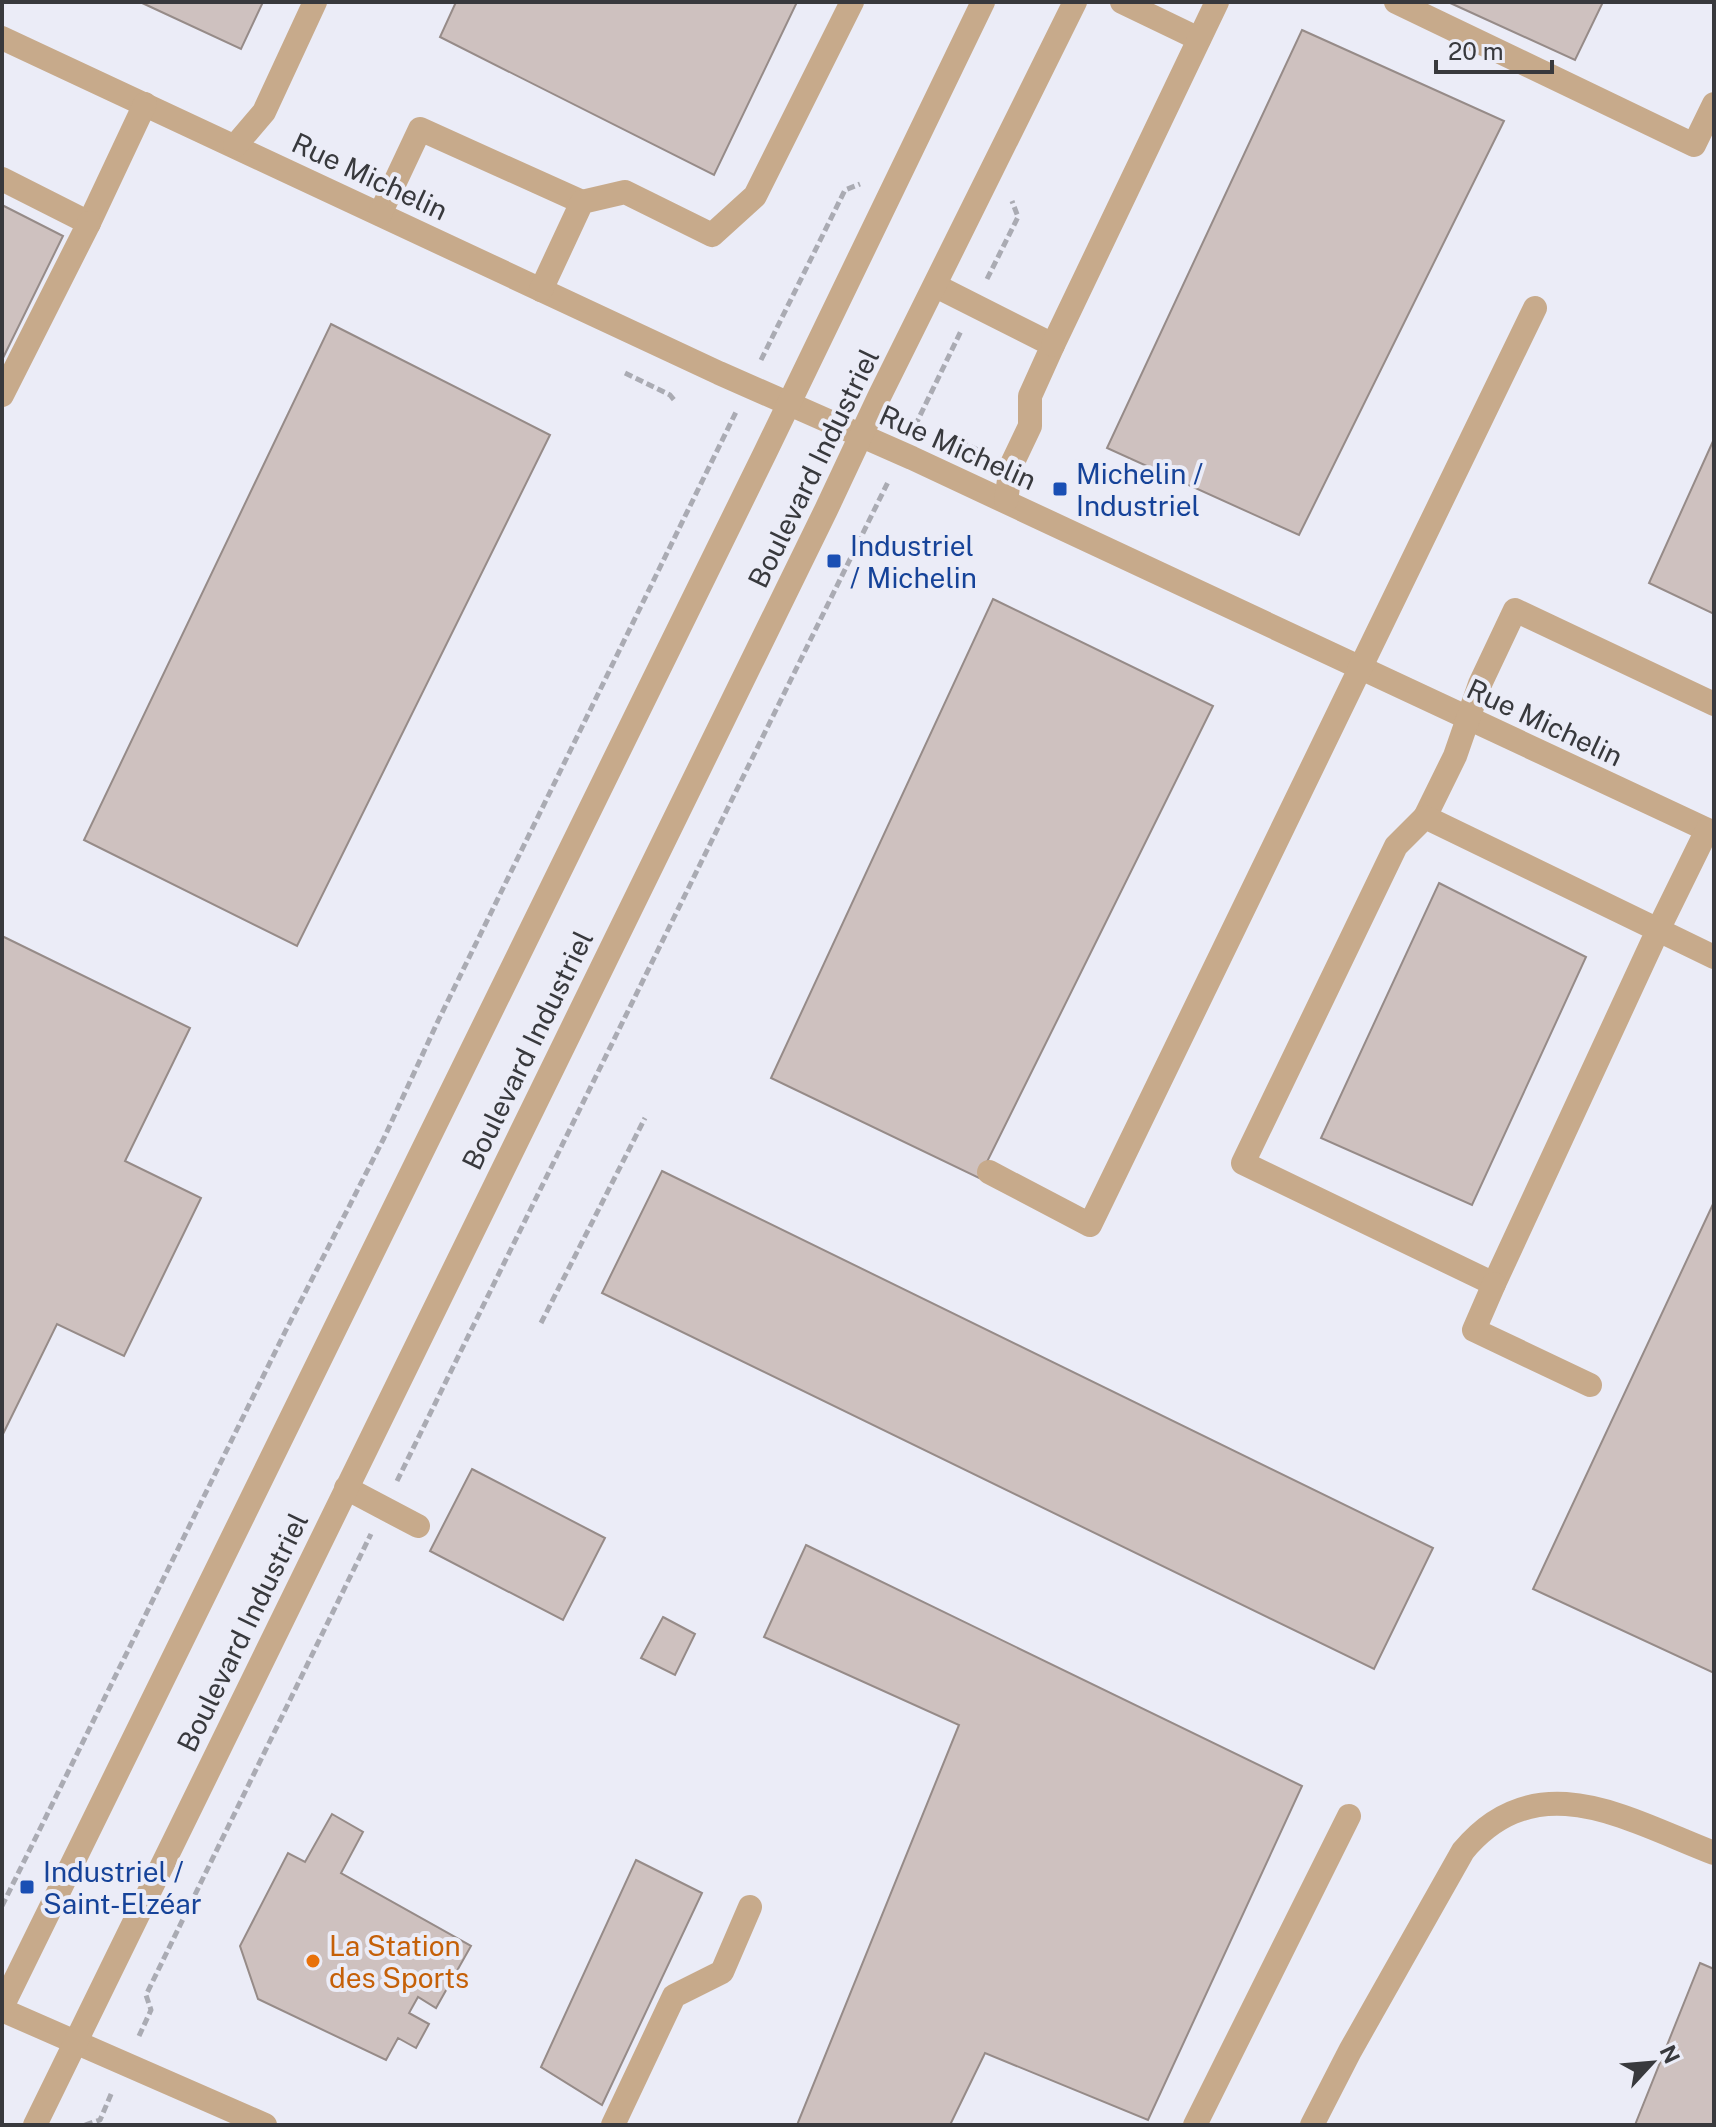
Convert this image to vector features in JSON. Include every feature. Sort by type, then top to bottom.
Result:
[{"type":"street","points":[[235,146],[264,112],[315,2]]},
{"type":"street","points":[[380,214],[420,129],[582,202],[625,192],[712,235],[755,196],[852,2]]},
{"type":"street","name":"Boulevard Industriel","points":[[35,2125],[1075,2]]},
{"type":"street","points":[[1122,2],[1199,39]]},
{"type":"street","points":[[1006,501],[1011,466],[1030,426],[1030,396],[1217,2]]},
{"type":"street","points":[[1396,2],[1694,145],[1714,104]]},
{"type":"street","name":"Boulevard Industriel","points":[[2,2008],[788,403],[978,4]]},
{"type":"street","name":"Rue Michelin","points":[[2,38],[541,290],[1006,501],[1711,832]]},
{"type":"street","points":[[2,395],[145,104]]},
{"type":"street","points":[[2,179],[89,223]]},
{"type":"street","points":[[541,290],[582,202]]},
{"type":"street","points":[[936,286],[1053,345]]},
{"type":"street","points":[[989,1172],[1090,1225],[1535,308]]},
{"type":"street","points":[[1494,1284],[1243,1163],[1396,846],[1425,817],[1455,756],[1480,684],[1515,610],[1714,704]]},
{"type":"street","points":[[1425,817],[1714,957]]},
{"type":"street","points":[[1590,1385],[1474,1330],[1658,930],[1711,832]]},
{"type":"street","points":[[346,1488],[418,1526]]},
{"type":"street","points":[[1312,2125],[1455,1864],[1485,1828],[1526,1807],[1573,1803],[1603,1810],[1714,1853]]},
{"type":"street","points":[[1195,2125],[1349,1816]]},
{"type":"street","points":[[613,2125],[674,1996],[722,1972],[750,1907]]},
{"type":"street","points":[[2,2008],[265,2125]]},
{"type":"path","points":[[776,329],[845,190]]},
{"type":"path","points":[[983,285],[1018,217]]},
{"type":"path","points":[[926,404],[964,323]]},
{"type":"path","points":[[625,373],[670,395],[675,401]]},
{"type":"path","points":[[2,1906],[384,1138],[438,1021],[721,443]]},
{"type":"path","points":[[151,2010],[146,1995],[865,525]]},
{"type":"path","points":[[541,1323],[645,1118]]},
{"type":"path","points":[[85,2125],[100,2120]]},
{"type":"building","points":[[140,2],[263,2],[241,49]]},
{"type":"building","points":[[456,2],[797,2],[714,175],[440,37]]},
{"type":"building","points":[[1448,2],[1603,2],[1575,60]]},
{"type":"building","points":[[1302,30],[1504,121],[1299,535],[1107,448]]},
{"type":"building","points":[[2,205],[63,236],[2,360]]},
{"type":"building","points":[[331,324],[550,435],[297,946],[84,840]]},
{"type":"building","points":[[1714,439],[1714,614],[1649,583]]},
{"type":"building","points":[[993,599],[1213,706],[979,1178],[771,1078]]},
{"type":"building","points":[[1439,883],[1586,957],[1472,1205],[1321,1138]]},
{"type":"building","points":[[2,936],[190,1028],[125,1161],[201,1198],[124,1356],[57,1324],[2,1436]]},
{"type":"building","points":[[662,1171],[1433,1548],[1374,1669],[602,1293]]},
{"type":"building","points":[[1714,1202],[1714,1673],[1533,1589]]},
{"type":"building","points":[[472,1469],[605,1538],[563,1620],[430,1551]]},
{"type":"building","points":[[806,1545],[1302,1786],[1148,2120],[985,2053],[950,2125],[797,2125],[959,1725],[764,1637]]},
{"type":"building","points":[[663,1617],[695,1634],[675,1675],[641,1658]]},
{"type":"building","points":[[332,1814],[363,1832],[341,1873],[471,1946],[436,2008],[418,1997],[409,2013],[429,2024],[416,2048],[398,2038],[386,2060],[258,1999],[240,1946],[288,1853],[305,1862]]},
{"type":"building","points":[[636,1860],[702,1893],[602,2105],[541,2067]]},
{"type":"building","points":[[1700,1963],[1714,1969],[1714,2125],[1635,2125]]},
{"type":"place","name":"Michelin / Industriel","points":[[1060,489]]},
{"type":"place","name":"Industriel / Michelin","points":[[834,561]]},
{"type":"place","name":"Industriel / Saint-Elzéar","points":[[27,1887]]},
{"type":"place","name":"La Station des Sports","points":[[313,1961]]}]
